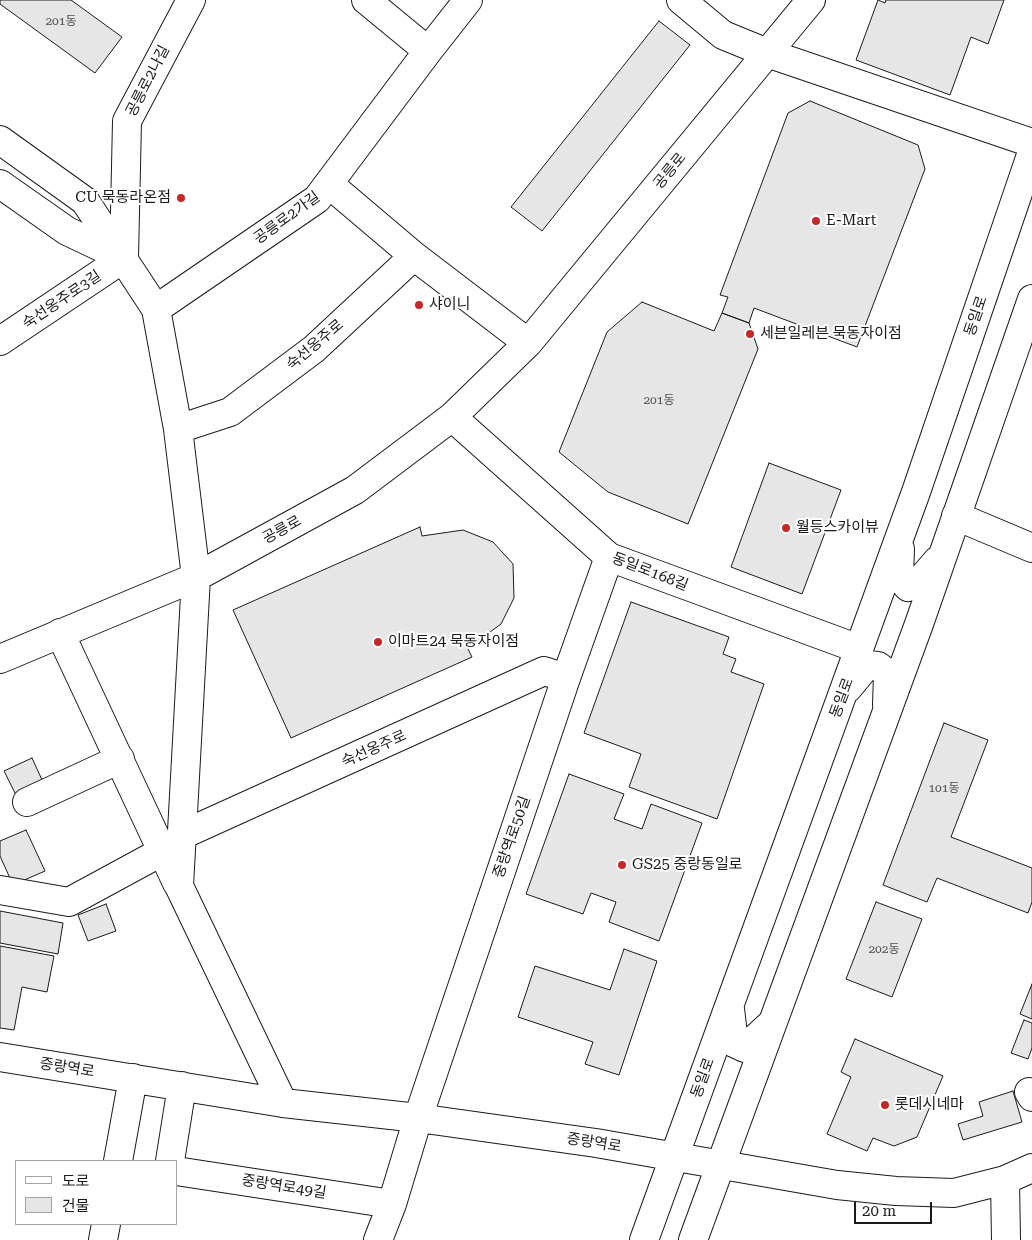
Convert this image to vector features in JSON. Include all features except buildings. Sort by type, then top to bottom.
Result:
[{"type":"street","name":"공릉로2나길","points":[[124,258],[127,121],[191,0]]},
{"type":"street","points":[[366,0],[428,51]]},
{"type":"street","name":"공릉로2가길","points":[[156,309],[318,199],[468,0]]},
{"type":"street","points":[[682,0],[723,35],[767,53],[1032,143]]},
{"type":"street","name":"공릉로","points":[[0,659],[196,577],[355,490],[452,417],[528,343],[811,0]]},
{"type":"street","points":[[0,140],[85,201],[156,309],[178,428],[196,577],[172,843],[179,886],[283,1103]]},
{"type":"street","name":"동일로","points":[[644,1240],[900,537],[1032,152]]},
{"type":"street","points":[[0,184],[66,231],[124,258]]},
{"type":"street","points":[[329,184],[414,256],[528,343]]},
{"type":"street","name":"숙선옹주로","points":[[178,428],[230,412],[314,349],[414,256]]},
{"type":"street","name":"숙선옹주로3길","points":[[0,342],[124,258]]},
{"type":"street","points":[[693,1240],[886,714],[1032,299]]},
{"type":"street","name":"동일로168길","points":[[452,417],[609,558],[859,649]]},
{"type":"street","points":[[956,516],[1032,548]]},
{"type":"street","points":[[900,537],[898,577],[908,587],[917,584],[942,554]]},
{"type":"street","name":"중랑역로50길","points":[[418,1118],[566,678],[609,558]]},
{"type":"street","points":[[60,633],[120,759],[172,843]]},
{"type":"street","points":[[842,696],[866,665],[878,666],[888,674],[886,714]]},
{"type":"street","name":"숙선옹주로","points":[[0,890],[69,902],[172,843],[544,671],[566,678]]},
{"type":"street","points":[[27,802],[120,759]]},
{"type":"street","points":[[730,1005],[734,1043],[745,1048],[773,1022]]},
{"type":"street","name":"중랑역로","points":[[0,1057],[283,1103],[418,1118],[675,1156],[720,1166],[837,1185],[896,1192],[954,1193],[1005,1180],[1032,1168]]},
{"type":"street","points":[[118,1160],[134,1078]]},
{"type":"street","points":[[170,1160],[182,1086]]},
{"type":"street","points":[[378,1240],[392,1204],[418,1118]]},
{"type":"street","name":"중랑역로49길","points":[[178,1171],[392,1204]]},
{"type":"street","points":[[1005,1180],[1006,1240]]},
{"type":"street","points":[[103,1240],[106,1225]]},
{"type":"place","name":"CU 묵동라온점","points":[[181,198]]},
{"type":"place","name":"E-Mart","points":[[816,221]]},
{"type":"place","name":"샤이니","points":[[419,305]]},
{"type":"place","name":"세븐일레븐 묵동자이점","points":[[750,334]]},
{"type":"place","name":"월등스카이뷰","points":[[786,528]]},
{"type":"place","name":"이마트24 묵동자이점","points":[[378,642]]},
{"type":"place","name":"GS25 중랑동일로","points":[[622,865]]},
{"type":"place","name":"롯데시네마","points":[[885,1105]]}]
